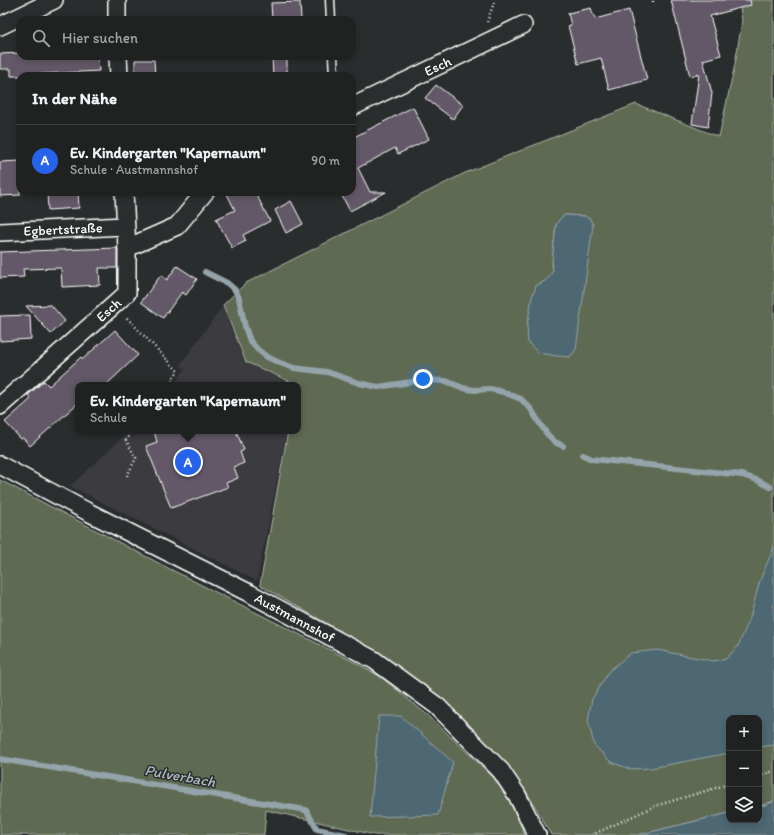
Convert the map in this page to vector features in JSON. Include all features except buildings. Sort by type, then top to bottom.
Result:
[{"type":"street","points":[[21,16],[54,0]]},
{"type":"street","points":[[117,0],[117,16]]},
{"type":"street","points":[[0,26],[16,18]]},
{"type":"street","name":"Esch","points":[[356,105],[523,25]]},
{"type":"street","points":[[118,60],[119,72]]},
{"type":"street","points":[[124,196],[126,248],[177,226],[202,196]]},
{"type":"street","name":"Egbertstraße","points":[[0,232],[126,226]]},
{"type":"street","name":"Esch","points":[[0,406],[127,293],[126,248]]},
{"type":"street","name":"Austmannshof","points":[[0,465],[251,594],[374,660],[437,706],[501,771],[517,795],[537,835]]},
{"type":"lane","points":[[330,0],[331,16]]},
{"type":"lane","points":[[333,60],[334,72]]},
{"type":"path","points":[[115,304],[178,371],[170,382]]},
{"type":"path","points":[[127,476],[136,458],[126,440],[131,434]]},
{"type":"path","points":[[762,775],[774,771]]},
{"type":"path","points":[[592,835],[655,806],[726,785]]},
{"type":"shaded area","points":[[222,307],[245,362],[288,382],[175,382],[185,369],[180,365]]},
{"type":"shaded area","points":[[126,434],[133,438],[136,434],[286,434],[257,581],[70,486]]},
{"type":"green space","points":[[739,0],[774,0],[774,801],[762,805],[762,715],[726,715],[726,814],[638,835],[551,835],[528,794],[496,753],[446,702],[378,653],[260,585],[287,434],[301,434],[301,382],[291,382],[246,362],[223,305],[246,283],[465,173],[636,104],[719,137],[735,64],[742,21]],"holes":[[[565,215],[585,216],[527,326],[536,286],[551,276],[553,270],[552,263],[556,225],[559,220]]]},
{"type":"green space","points":[[0,480],[381,677],[430,717],[494,778],[510,802],[525,835],[375,835],[266,810],[264,835],[0,835]]},
{"type":"water","points":[[564,215],[585,216],[590,219],[593,225],[576,349],[570,357],[538,353],[528,342],[527,326],[532,297],[536,286],[545,281],[553,270],[552,263],[556,225]]},
{"type":"water","points":[[774,547],[774,745],[762,747],[762,715],[726,715],[726,754],[651,768],[630,769],[611,762],[594,745],[588,720],[592,699],[609,671],[631,653],[657,650],[713,661],[726,659],[738,646],[750,618],[760,580]]},
{"type":"water","points":[[379,716],[401,716],[453,762],[438,815],[370,817]]},
{"type":"water","points":[[774,801],[774,835],[638,835],[726,814],[726,823],[762,823],[762,806],[767,805]]},
{"type":"waterway","points":[[205,272],[227,283],[235,290],[239,298],[245,327],[250,341],[267,357],[294,368],[327,372],[359,383],[378,387],[424,380],[446,381],[463,388],[474,390],[490,389],[503,392],[521,399],[531,409],[547,434],[555,442],[563,446]]},
{"type":"waterway","points":[[583,455],[592,459],[742,475],[757,480],[770,487]]},
{"type":"waterway","name":"Pulverbach","points":[[0,759],[306,810],[317,829],[346,835]]},
{"type":"place","name":"Ev. Kindergarten \"Kapernaum\"","points":[[188,462]]}]
